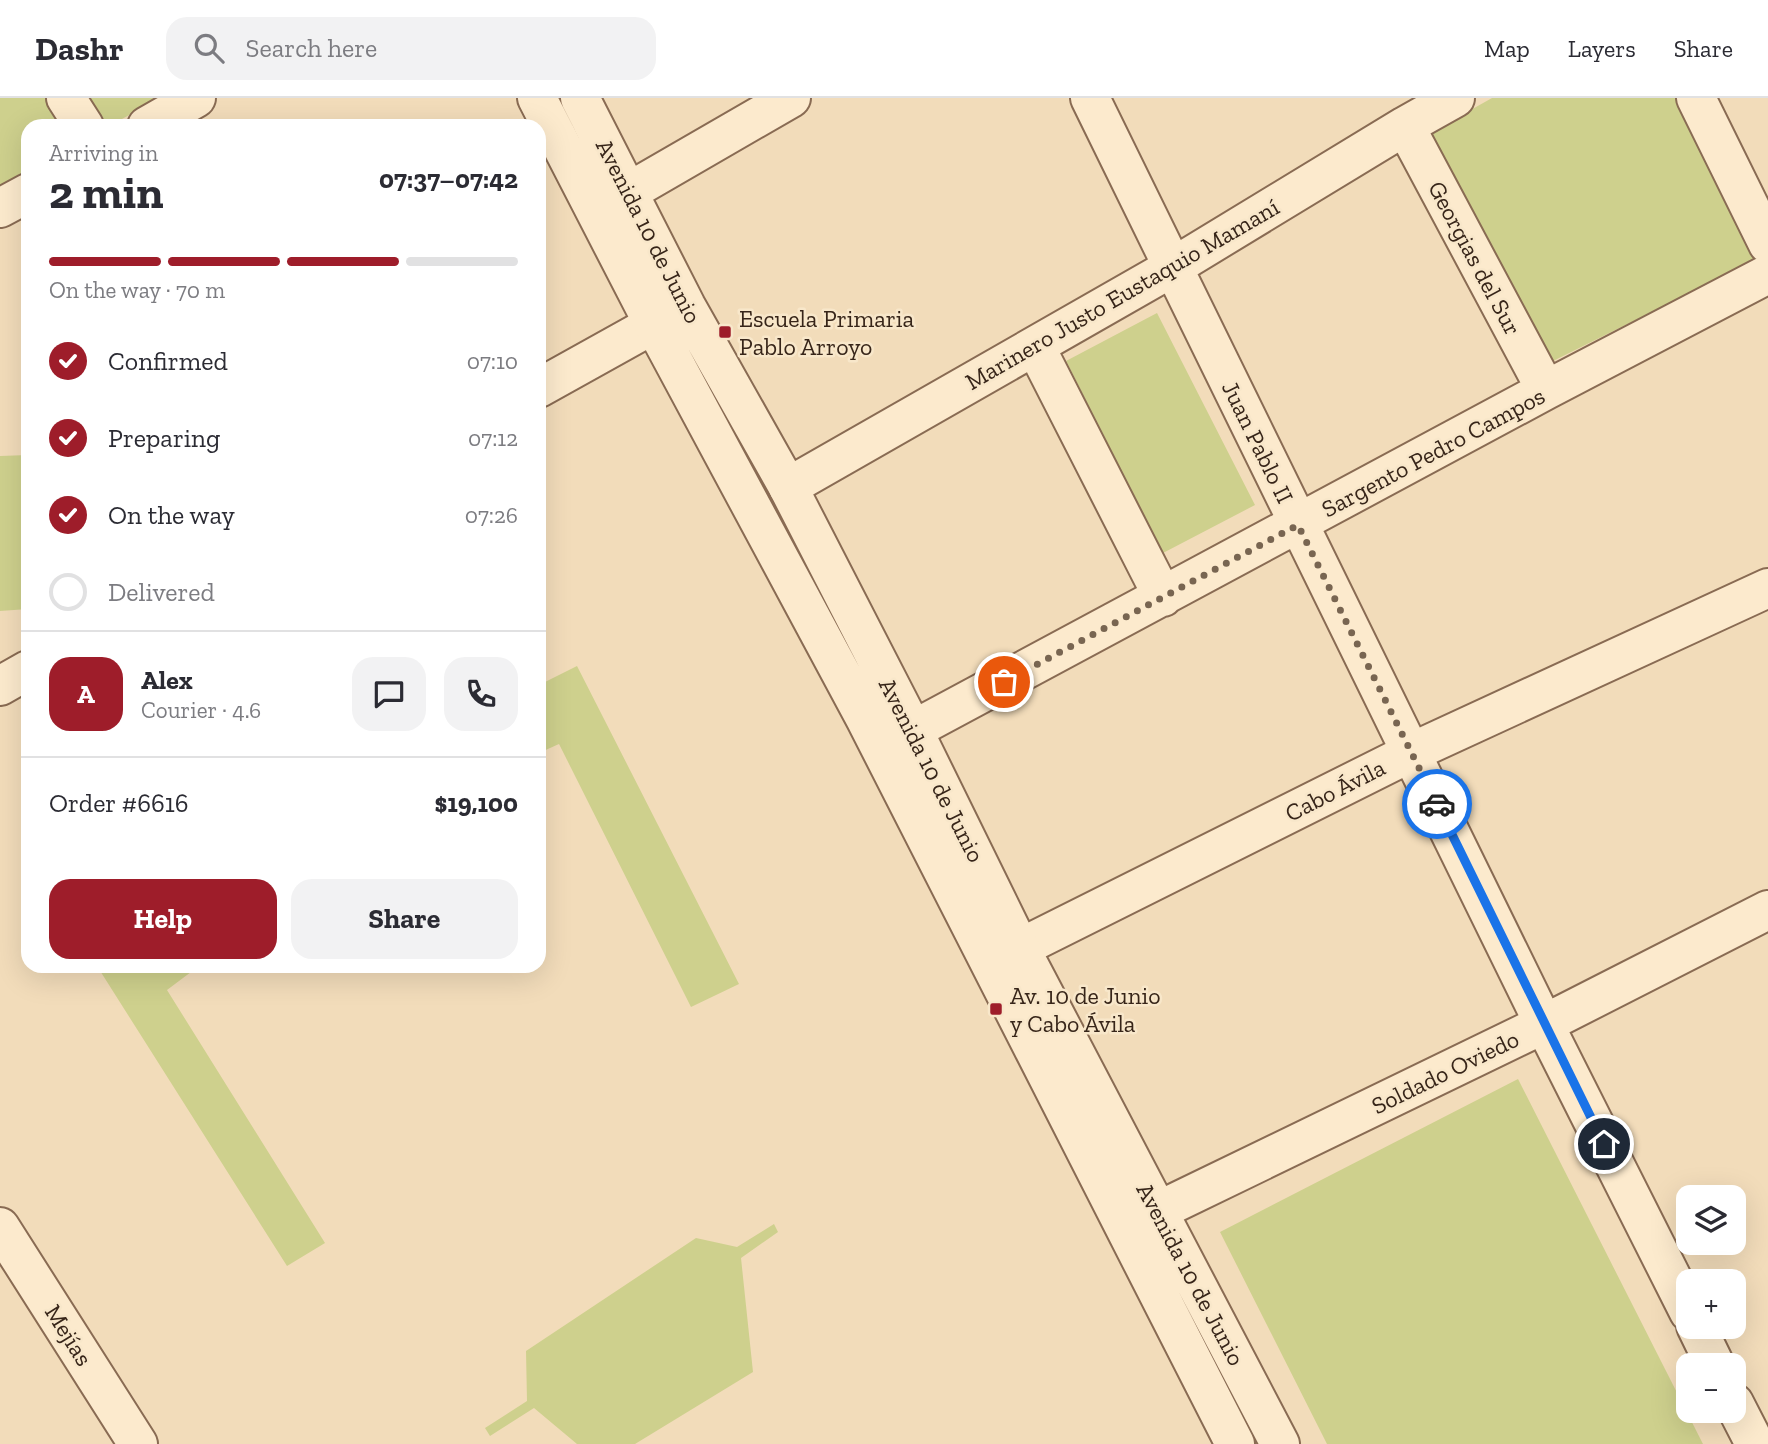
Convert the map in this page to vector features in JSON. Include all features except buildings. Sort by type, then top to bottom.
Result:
[{"type":"street","points":[[66,98],[80,119]]},
{"type":"street","points":[[159,119],[196,98]]},
{"type":"street","name":"Avenida 10 de Junio","points":[[537,98],[612,202],[670,315],[865,718],[1183,1347],[1235,1444]]},
{"type":"street","name":"Avenida 10 de Junio","points":[[580,98],[612,202]]},
{"type":"street","points":[[612,202],[792,98]]},
{"type":"street","name":"Juan Pablo II","points":[[1090,98],[1544,1024],[1676,1286]]},
{"type":"street","name":"Marinero Justo Eustaquio Mamaní","points":[[788,487],[1173,267],[1455,98]]},
{"type":"street","points":[[1696,98],[1768,244]]},
{"type":"street","name":"Georgias del Sur","points":[[1405,126],[1546,390]]},
{"type":"street","points":[[0,208],[21,197]]},
{"type":"street","name":"Sargento Pedro Campos","points":[[913,730],[1546,390],[1768,274]]},
{"type":"street","points":[[546,384],[670,315]]},
{"type":"street","name":"Avenida 10 de Junio","points":[[670,315],[788,487],[913,730],[1020,948],[1280,1444]]},
{"type":"street","points":[[1035,346],[1163,597]]},
{"type":"street","name":"Cabo Ávila","points":[[1020,948],[1412,752],[1768,588]]},
{"type":"street","points":[[0,686],[21,674]]},
{"type":"street","name":"Soldado Oviedo","points":[[1158,1211],[1544,1024],[1768,909]]},
{"type":"street","name":"Mejías","points":[[0,1227],[138,1444]]},
{"type":"street","points":[[1744,1423],[1755,1444]]},
{"type":"green space","points":[[0,98],[56,98],[70,119],[21,119],[21,180],[0,191]]},
{"type":"green space","points":[[81,98],[161,98],[122,119],[95,119]]},
{"type":"green space","points":[[1492,98],[1678,98],[1760,258],[1547,364],[1428,134]]},
{"type":"green space","points":[[1157,313],[1255,505],[1163,553],[1066,361]]},
{"type":"green space","points":[[21,455],[21,610],[0,611],[0,456]]},
{"type":"green space","points":[[577,666],[739,984],[691,1007],[559,744],[546,750],[546,682]]},
{"type":"green space","points":[[101,973],[190,973],[167,990],[325,1243],[287,1266]]},
{"type":"green space","points":[[1518,1079],[1676,1391],[1676,1423],[1692,1423],[1703,1444],[1327,1444],[1220,1232]]},
{"type":"green space","points":[[774,1224],[778,1232],[741,1258],[753,1372],[635,1444],[577,1444],[534,1408],[490,1436],[485,1428],[527,1401],[526,1351],[696,1238],[737,1247]]},
{"type":"way so far","points":[[1004,682],[1298,525],[1437,804]]},
{"type":"place","name":"Escuela Primaria Pablo Arroyo","points":[[725,332]]},
{"type":"place","name":"Av. 10 de Junio y Cabo Ávila","points":[[996,1009]]},
{"type":"route","points":[[1437,804],[1604,1144]]}]
